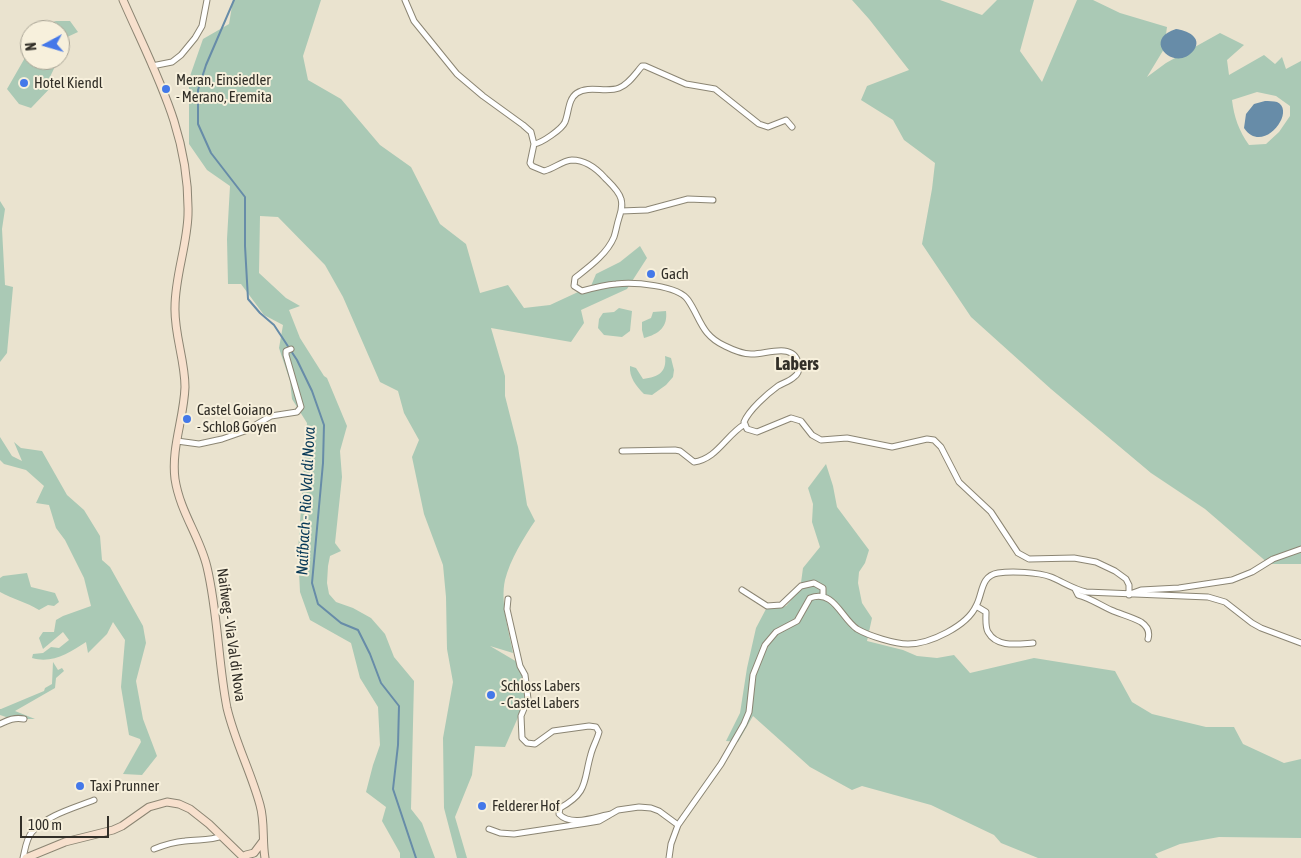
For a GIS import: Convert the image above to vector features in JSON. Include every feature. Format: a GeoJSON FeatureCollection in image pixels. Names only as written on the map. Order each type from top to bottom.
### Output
{"type":"FeatureCollection","features":[{"type":"Feature","properties":{"kind":"main road","name":"Naifweg - Via Val di Nova"},"geometry":{"type":"LineString","coordinates":[[123,0],[176,126],[184,159],[188,188],[186,234],[174,310],[185,387],[174,472],[186,518],[207,566],[228,708],[237,743],[260,806],[265,858]]}},
{"type":"Feature","properties":{"kind":"main road"},"geometry":{"type":"LineString","coordinates":[[24,858],[64,842],[113,830],[149,807],[167,802],[179,804],[190,809],[243,855],[260,858]]}},
{"type":"Feature","properties":{"kind":"main road"},"geometry":{"type":"LineString","coordinates":[[243,855],[254,853],[264,841]]}},
{"type":"Feature","properties":{"kind":"street"},"geometry":{"type":"LineString","coordinates":[[152,66],[172,62],[181,55],[202,26],[208,0]]}},
{"type":"Feature","properties":{"kind":"street"},"geometry":{"type":"LineString","coordinates":[[405,0],[414,21],[457,74],[490,102],[531,132],[534,144],[530,163],[532,166],[544,171],[565,161],[580,161],[592,166],[602,174],[618,192],[622,203],[614,237],[598,258],[575,278],[574,286],[582,292],[618,284],[674,289],[686,297],[702,327],[720,344],[750,354],[779,350],[785,350],[792,354],[797,361],[799,369],[793,378],[777,387],[747,414],[744,422],[747,429],[757,432],[791,418],[801,421],[812,435],[821,440],[847,438],[892,447],[927,439],[934,440],[941,447],[960,482],[991,512],[1018,553],[1029,559],[1074,558],[1096,562],[1115,571],[1126,579],[1129,585],[1129,594]]}},
{"type":"Feature","properties":{"kind":"street"},"geometry":{"type":"LineString","coordinates":[[534,144],[545,140],[563,126],[571,101],[577,93],[586,89],[602,90],[621,87],[629,82],[642,66],[686,84],[714,89],[765,127],[786,120],[792,127]]}},
{"type":"Feature","properties":{"kind":"street"},"geometry":{"type":"LineString","coordinates":[[621,211],[647,210],[688,199],[713,200]]}},
{"type":"Feature","properties":{"kind":"street"},"geometry":{"type":"LineString","coordinates":[[177,441],[199,444],[222,439],[245,431],[271,416],[297,412],[301,407],[286,355],[289,349]]}},
{"type":"Feature","properties":{"kind":"street"},"geometry":{"type":"LineString","coordinates":[[622,451],[675,450],[680,451],[694,462],[699,461],[717,451],[737,429],[745,424]]}},
{"type":"Feature","properties":{"kind":"street"},"geometry":{"type":"LineString","coordinates":[[1129,594],[1141,590],[1174,588],[1232,580],[1252,572],[1273,559],[1301,549]]}},
{"type":"Feature","properties":{"kind":"street"},"geometry":{"type":"LineString","coordinates":[[669,858],[671,844],[678,825],[721,764],[744,724],[749,712],[753,675],[765,645],[776,632],[797,621],[810,598],[818,595],[830,599],[850,624],[867,634],[905,644],[920,643],[940,636],[962,622],[976,606],[982,585],[995,573],[1043,575],[1050,576],[1075,589],[1099,593],[1208,597],[1225,602],[1261,628],[1301,642]]}},
{"type":"Feature","properties":{"kind":"street"},"geometry":{"type":"LineString","coordinates":[[742,590],[767,606],[781,604],[801,586],[814,583],[823,588],[823,596]]}},
{"type":"Feature","properties":{"kind":"street"},"geometry":{"type":"LineString","coordinates":[[1075,589],[1078,595],[1140,622],[1147,629],[1148,639]]}},
{"type":"Feature","properties":{"kind":"street"},"geometry":{"type":"LineString","coordinates":[[508,600],[509,617],[520,666],[525,675],[528,694],[528,699],[521,716],[522,738],[527,743],[534,744],[553,731],[589,726],[596,727],[599,732],[598,738],[593,746],[584,784],[577,798],[560,808],[559,814],[564,819],[575,821],[611,814]]}},
{"type":"Feature","properties":{"kind":"street"},"geometry":{"type":"LineString","coordinates":[[976,606],[986,612],[988,633],[994,638],[1007,645],[1033,643]]}},
{"type":"Feature","properties":{"kind":"street"},"geometry":{"type":"LineString","coordinates":[[0,724],[12,719],[24,719]]}},
{"type":"Feature","properties":{"kind":"street"},"geometry":{"type":"LineString","coordinates":[[24,858],[28,839],[32,832],[57,816],[94,800]]}},
{"type":"Feature","properties":{"kind":"street"},"geometry":{"type":"LineString","coordinates":[[490,829],[500,833],[514,834],[593,822],[599,821],[618,810],[627,808],[651,808],[659,811],[678,825]]}},
{"type":"Feature","properties":{"kind":"street"},"geometry":{"type":"LineString","coordinates":[[154,849],[184,841],[214,839],[222,836]]}},
{"type":"Feature","properties":{"kind":"green space"},"geometry":{"type":"Polygon","coordinates":[[[233,0],[321,0],[303,56],[308,80],[341,99],[380,145],[411,167],[440,224],[466,244],[480,293],[508,285],[524,308],[550,305],[591,286],[596,274],[620,262],[640,246],[647,258],[627,289],[581,310],[584,323],[571,342],[491,328],[505,376],[505,396],[518,447],[527,505],[535,521],[522,541],[505,580],[504,607],[513,653],[490,646],[524,666],[523,684],[526,699],[505,747],[475,746],[472,775],[455,817],[467,858],[457,858],[444,808],[443,738],[453,682],[447,649],[443,565],[424,514],[412,457],[419,440],[404,413],[398,391],[380,382],[343,297],[325,265],[278,217],[260,216],[259,273],[286,298],[300,306],[289,310],[300,338],[327,378],[347,426],[340,451],[342,477],[335,543],[341,551],[330,556],[327,583],[329,594],[336,602],[353,608],[371,618],[385,634],[394,657],[414,681],[411,809],[422,823],[435,858],[400,858],[400,853],[382,821],[386,807],[366,792],[380,745],[378,707],[360,678],[351,643],[310,620],[300,592],[298,551],[307,423],[292,399],[290,381],[279,348],[283,325],[264,315],[241,284],[228,284],[227,239],[230,186],[207,170],[189,144],[189,79],[203,39],[229,24],[233,0]]]}},
{"type":"Feature","properties":{"kind":"green space"},"geometry":{"type":"Polygon","coordinates":[[[852,0],[940,0],[982,15],[997,0],[1034,0],[1020,51],[1042,82],[1077,0],[1093,0],[1120,13],[1167,27],[1164,49],[1147,77],[1166,63],[1220,33],[1244,45],[1227,60],[1229,75],[1264,55],[1275,64],[1282,57],[1286,69],[1301,61],[1301,564],[1269,564],[1205,509],[1151,473],[1051,389],[971,317],[922,244],[935,163],[904,140],[893,120],[861,100],[867,86],[909,70],[852,0]],[[1257,92],[1232,100],[1238,124],[1249,145],[1266,144],[1279,132],[1290,116],[1290,106],[1276,96],[1257,92]]]}},
{"type":"Feature","properties":{"kind":"green space"},"geometry":{"type":"Polygon","coordinates":[[[70,21],[78,32],[70,36],[70,21]]]}},
{"type":"Feature","properties":{"kind":"green space"},"geometry":{"type":"Polygon","coordinates":[[[20,66],[20,70],[53,70],[50,77],[57,81],[31,108],[19,104],[7,89],[20,66]]]}},
{"type":"Feature","properties":{"kind":"green space"},"geometry":{"type":"Polygon","coordinates":[[[0,201],[5,209],[2,229],[5,285],[13,287],[7,353],[0,362],[0,201]]]}},
{"type":"Feature","properties":{"kind":"green space"},"geometry":{"type":"Polygon","coordinates":[[[619,308],[632,311],[630,331],[622,337],[604,335],[598,328],[599,319],[603,313],[614,312],[619,308]]]}},
{"type":"Feature","properties":{"kind":"green space"},"geometry":{"type":"Polygon","coordinates":[[[666,311],[664,326],[658,332],[644,338],[642,322],[651,318],[653,312],[666,311]]]}},
{"type":"Feature","properties":{"kind":"green space"},"geometry":{"type":"Polygon","coordinates":[[[665,356],[671,358],[674,370],[673,377],[666,385],[652,395],[644,394],[634,381],[630,366],[636,368],[643,379],[653,377],[663,370],[665,356]]]}},
{"type":"Feature","properties":{"kind":"green space"},"geometry":{"type":"Polygon","coordinates":[[[0,437],[12,456],[22,461],[14,442],[21,448],[42,451],[67,495],[84,510],[100,536],[102,560],[110,567],[143,626],[146,643],[136,681],[143,719],[157,756],[142,775],[123,774],[141,742],[140,739],[129,735],[121,687],[125,640],[113,622],[107,634],[88,653],[86,642],[60,656],[46,660],[32,658],[33,654],[43,653],[51,647],[59,648],[69,640],[63,632],[43,649],[39,638],[43,632],[54,632],[56,620],[91,606],[84,578],[65,540],[56,528],[49,505],[36,503],[44,486],[26,470],[4,464],[0,460],[0,437]]]}},
{"type":"Feature","properties":{"kind":"green space"},"geometry":{"type":"Polygon","coordinates":[[[826,464],[837,507],[869,550],[865,563],[859,572],[858,583],[862,603],[872,618],[867,641],[903,650],[917,656],[937,658],[954,655],[970,673],[1034,658],[1115,671],[1132,702],[1152,714],[1206,727],[1234,727],[1243,744],[1284,763],[1301,759],[1301,838],[1219,837],[1180,844],[1155,854],[1158,858],[1038,858],[1001,843],[994,835],[931,805],[862,786],[852,790],[810,767],[753,716],[738,742],[726,741],[740,713],[756,628],[766,609],[786,606],[800,590],[803,568],[820,547],[812,522],[813,504],[808,488],[826,464]]]}},
{"type":"Feature","properties":{"kind":"green space"},"geometry":{"type":"Polygon","coordinates":[[[27,573],[31,587],[55,593],[59,602],[54,606],[48,605],[39,610],[0,592],[0,578],[27,573]]]}},
{"type":"Feature","properties":{"kind":"green space"},"geometry":{"type":"Polygon","coordinates":[[[53,662],[58,670],[62,668],[64,671],[56,678],[55,688],[15,711],[35,719],[12,719],[0,715],[0,709],[44,691],[45,688],[52,684],[53,662]]]}},
{"type":"Feature","properties":{"kind":"water"},"geometry":{"type":"Polygon","coordinates":[[[1176,29],[1192,35],[1196,41],[1194,50],[1187,56],[1179,58],[1171,57],[1161,47],[1161,40],[1166,34],[1176,29]]]}},
{"type":"Feature","properties":{"kind":"water"},"geometry":{"type":"Polygon","coordinates":[[[1265,101],[1277,102],[1282,107],[1283,114],[1280,122],[1268,134],[1260,137],[1252,135],[1244,128],[1246,114],[1254,104],[1265,101]]]}},
{"type":"Feature","properties":{"kind":"waterway","name":"Naifbach - Rio Val di Nova"},"geometry":{"type":"LineString","coordinates":[[234,0],[206,65],[198,90],[198,124],[211,153],[245,197],[248,299],[274,325],[297,360],[312,391],[324,425],[323,463],[312,583],[318,604],[341,623],[358,630],[381,683],[399,706],[398,745],[393,789],[416,858]]}},
{"type":"Feature","properties":{"kind":"place","name":"Hotel Kiendl"},"geometry":{"type":"Point","coordinates":[24,83]}},
{"type":"Feature","properties":{"kind":"place","name":"Meran, Einsiedler - Merano, Eremita"},"geometry":{"type":"Point","coordinates":[166,89]}},
{"type":"Feature","properties":{"kind":"place","name":"Gach"},"geometry":{"type":"Point","coordinates":[651,274]}},
{"type":"Feature","properties":{"kind":"place","name":"Castel Goiano - Schloß Goyen"},"geometry":{"type":"Point","coordinates":[187,419]}},
{"type":"Feature","properties":{"kind":"place","name":"Schloss Labers - Castel Labers"},"geometry":{"type":"Point","coordinates":[491,695]}},
{"type":"Feature","properties":{"kind":"place","name":"Taxi Prunner"},"geometry":{"type":"Point","coordinates":[80,786]}},
{"type":"Feature","properties":{"kind":"place","name":"Felderer Hof"},"geometry":{"type":"Point","coordinates":[482,806]}},
{"type":"Feature","properties":{"kind":"district","name":"Labers"},"geometry":{"type":"Point","coordinates":[797,364]}}]}
